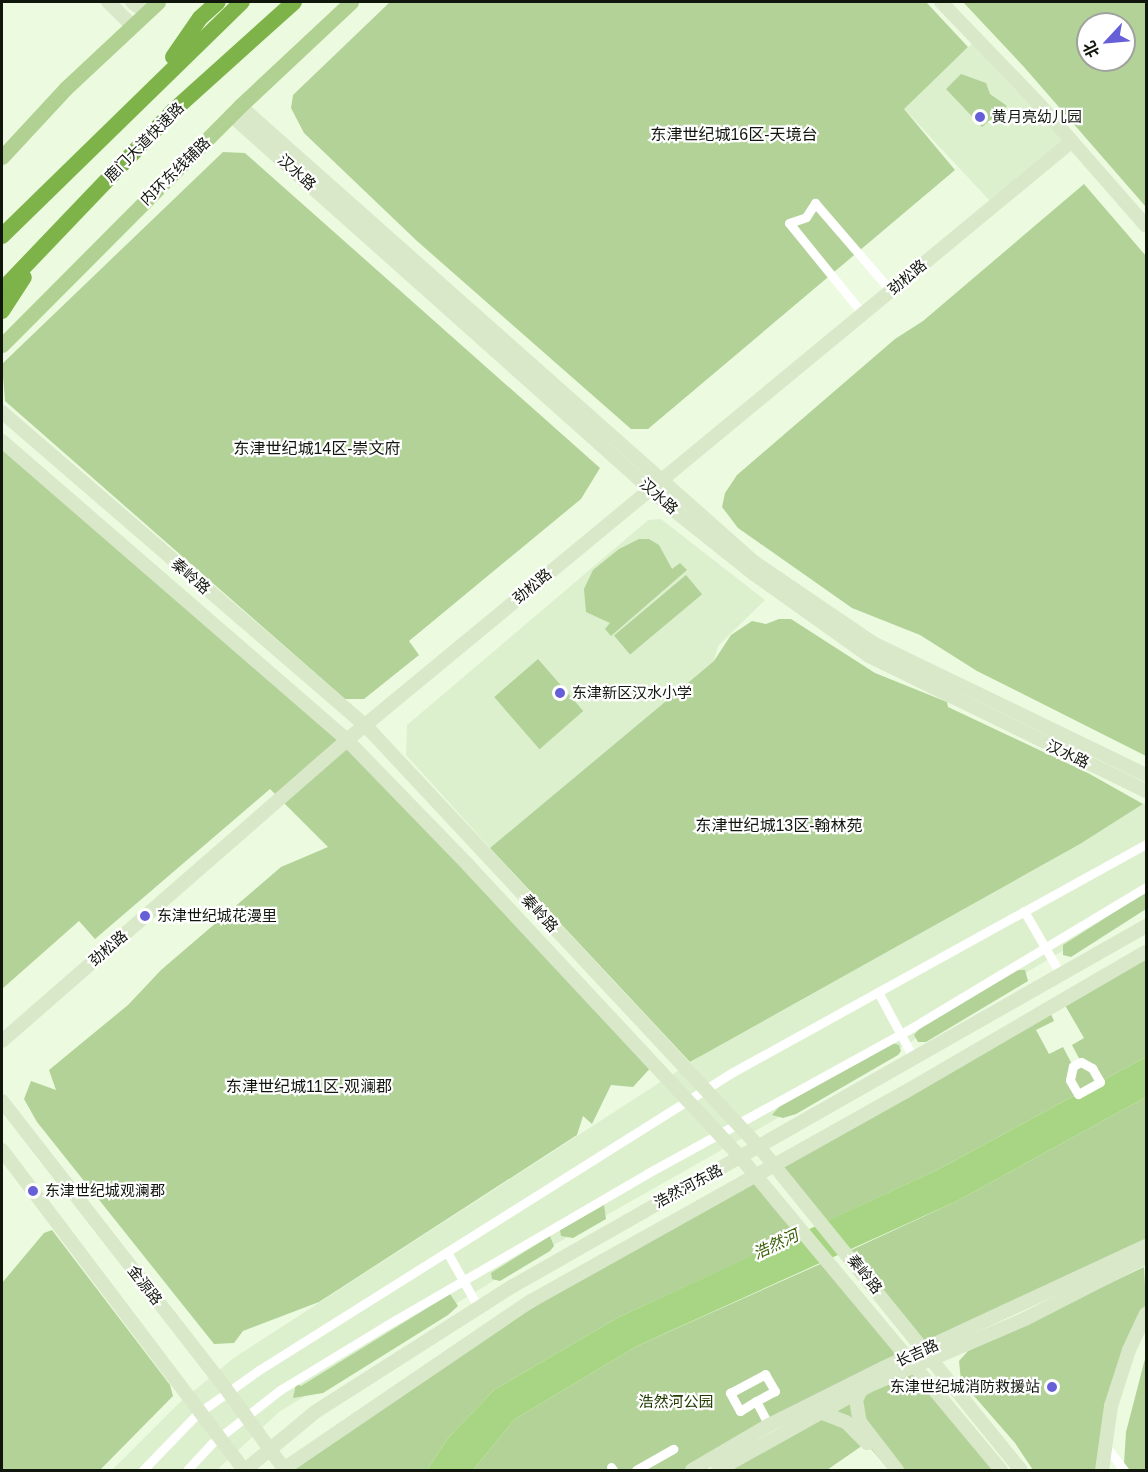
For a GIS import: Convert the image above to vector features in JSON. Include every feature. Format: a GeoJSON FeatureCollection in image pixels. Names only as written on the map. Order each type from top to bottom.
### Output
{"type":"FeatureCollection","features":[{"type":"Feature","properties":{"kind":"highway"},"geometry":{"type":"LineString","coordinates":[[155,83],[200,18],[218,2]]}},
{"type":"Feature","properties":{"kind":"highway"},"geometry":{"type":"LineString","coordinates":[[2,236],[155,83],[242,2]]}},
{"type":"Feature","properties":{"kind":"highway","name":"鹿门大道快速路"},"geometry":{"type":"LineString","coordinates":[[2,290],[173,111],[294,2]]}},
{"type":"Feature","properties":{"kind":"highway"},"geometry":{"type":"LineString","coordinates":[[257,35],[307,2]]}},
{"type":"Feature","properties":{"kind":"highway"},"geometry":{"type":"LineString","coordinates":[[2,311],[43,246]]}},
{"type":"Feature","properties":{"kind":"main road"},"geometry":{"type":"LineString","coordinates":[[2,157],[145,12],[158,2]]}},
{"type":"Feature","properties":{"kind":"main road","name":"内环东线辅路"},"geometry":{"type":"LineString","coordinates":[[2,345],[236,111],[351,2]]}},
{"type":"Feature","properties":{"kind":"street"},"geometry":{"type":"LineString","coordinates":[[108,2],[132,25]]}},
{"type":"Feature","properties":{"kind":"street"},"geometry":{"type":"LineString","coordinates":[[132,2],[145,12]]}},
{"type":"Feature","properties":{"kind":"street"},"geometry":{"type":"LineString","coordinates":[[941,2],[1072,141],[1146,226]]}},
{"type":"Feature","properties":{"kind":"street","name":"汉水路"},"geometry":{"type":"LineString","coordinates":[[236,111],[754,574],[869,656],[1146,791]]}},
{"type":"Feature","properties":{"kind":"street","name":"劲松路"},"geometry":{"type":"LineString","coordinates":[[2,1041],[346,740],[1072,141]]}},
{"type":"Feature","properties":{"kind":"street"},"geometry":{"type":"LineString","coordinates":[[863,314],[789,223],[806,217],[815,203],[891,291]]}},
{"type":"Feature","properties":{"kind":"street","name":"秦岭路"},"geometry":{"type":"LineString","coordinates":[[2,412],[365,725],[760,1148],[930,1354],[1021,1470]]}},
{"type":"Feature","properties":{"kind":"street","name":"秦岭路"},"geometry":{"type":"LineString","coordinates":[[2,441],[346,740],[689,1100],[741,1158],[1001,1470]]}},
{"type":"Feature","properties":{"kind":"street","name":"汉水路"},"geometry":{"type":"LineString","coordinates":[[654,484],[754,562],[873,643],[1146,775]]}},
{"type":"Feature","properties":{"kind":"street"},"geometry":{"type":"LineString","coordinates":[[143,1470],[202,1411],[228,1392],[705,1090],[1146,844]]}},
{"type":"Feature","properties":{"kind":"street"},"geometry":{"type":"LineString","coordinates":[[187,1470],[221,1436],[280,1390],[463,1281],[719,1134],[900,1034],[1146,887]]}},
{"type":"Feature","properties":{"kind":"street"},"geometry":{"type":"LineString","coordinates":[[1024,911],[1061,975]]}},
{"type":"Feature","properties":{"kind":"street","name":"浩然河东路"},"geometry":{"type":"LineString","coordinates":[[245,1470],[315,1413],[478,1307],[1146,926]]}},
{"type":"Feature","properties":{"kind":"street","name":"浩然河东路"},"geometry":{"type":"LineString","coordinates":[[283,1470],[531,1301],[1146,952]]}},
{"type":"Feature","properties":{"kind":"street"},"geometry":{"type":"LineString","coordinates":[[878,992],[914,1059]]}},
{"type":"Feature","properties":{"kind":"street","name":"金源路"},"geometry":{"type":"LineString","coordinates":[[2,1101],[228,1392],[283,1470]]}},
{"type":"Feature","properties":{"kind":"street","name":"金源路"},"geometry":{"type":"LineString","coordinates":[[2,1150],[245,1470]]}},
{"type":"Feature","properties":{"kind":"street"},"geometry":{"type":"LineString","coordinates":[[447,1252],[478,1307]]}},
{"type":"Feature","properties":{"kind":"street","name":"长吉路"},"geometry":{"type":"LineString","coordinates":[[692,1470],[769,1425],[1146,1255]]}},
{"type":"Feature","properties":{"kind":"street"},"geometry":{"type":"LineString","coordinates":[[1102,1470],[1111,1406],[1129,1350],[1146,1314]]}},
{"type":"Feature","properties":{"kind":"street","name":"长吉路"},"geometry":{"type":"LineString","coordinates":[[718,1470],[825,1414],[911,1362]]}},
{"type":"Feature","properties":{"kind":"street"},"geometry":{"type":"LineString","coordinates":[[765,1374],[775,1391],[756,1401],[740,1411],[730,1393],[765,1374]]}},
{"type":"Feature","properties":{"kind":"street"},"geometry":{"type":"LineString","coordinates":[[860,1392],[856,1400],[860,1422],[897,1470]]}},
{"type":"Feature","properties":{"kind":"street"},"geometry":{"type":"LineString","coordinates":[[756,1401],[769,1425]]}},
{"type":"Feature","properties":{"kind":"street"},"geometry":{"type":"LineString","coordinates":[[825,1414],[846,1422],[889,1470]]}},
{"type":"Feature","properties":{"kind":"street"},"geometry":{"type":"LineString","coordinates":[[1105,1445],[1124,1470]]}},
{"type":"Feature","properties":{"kind":"street"},"geometry":{"type":"LineString","coordinates":[[636,1470],[653,1466],[673,1449]]}},
{"type":"Feature","properties":{"kind":"shaded area","name":"黄月亮幼儿园"},"geometry":{"type":"Polygon","coordinates":[[[977,39],[1072,141],[998,210],[903,108],[977,39]]]}},
{"type":"Feature","properties":{"kind":"shaded area","name":"东津新区汉水小学"},"geometry":{"type":"Polygon","coordinates":[[[661,519],[765,600],[718,646],[714,661],[490,848],[406,755],[407,725],[648,520],[661,519]]]}},
{"type":"Feature","properties":{"kind":"shaded area"},"geometry":{"type":"Polygon","coordinates":[[[1146,804],[1146,901],[882,1059],[531,1258],[279,1412],[217,1470],[112,1470],[179,1403],[235,1357],[707,1052],[1080,844],[1146,804]]]}},
{"type":"Feature","properties":{"kind":"green space"},"geometry":{"type":"Polygon","coordinates":[[[390,2],[926,2],[968,47],[904,109],[955,170],[648,429],[631,429],[417,241],[304,133],[291,108],[293,95],[390,2]]]}},
{"type":"Feature","properties":{"kind":"green space"},"geometry":{"type":"Polygon","coordinates":[[[963,2],[1146,2],[1146,207],[1024,67],[963,2]]]}},
{"type":"Feature","properties":{"kind":"green space"},"geometry":{"type":"Polygon","coordinates":[[[961,74],[986,83],[990,94],[1007,106],[982,127],[946,89],[961,74]]]}},
{"type":"Feature","properties":{"kind":"green space"},"geometry":{"type":"Polygon","coordinates":[[[223,152],[245,153],[600,468],[581,499],[409,641],[419,655],[364,699],[345,699],[5,401],[2,364],[223,152]]]}},
{"type":"Feature","properties":{"kind":"green space"},"geometry":{"type":"Polygon","coordinates":[[[1084,184],[1146,256],[1146,756],[977,671],[920,635],[852,608],[738,528],[722,507],[725,493],[737,475],[895,339],[923,321],[1084,184]]]}},
{"type":"Feature","properties":{"kind":"green space"},"geometry":{"type":"Polygon","coordinates":[[[2,441],[347,740],[654,1064],[633,1087],[611,1085],[592,1124],[583,1116],[577,1135],[319,1302],[243,1331],[234,1343],[214,1344],[37,1122],[24,1099],[31,1081],[56,1090],[49,1070],[128,1005],[161,970],[281,867],[328,847],[270,789],[95,939],[79,921],[2,989],[2,441]]]}},
{"type":"Feature","properties":{"kind":"green space"},"geometry":{"type":"Polygon","coordinates":[[[639,539],[649,539],[659,545],[672,569],[680,563],[687,570],[611,636],[605,629],[610,623],[586,612],[584,589],[593,570],[619,549],[639,539]]]}},
{"type":"Feature","properties":{"kind":"green space"},"geometry":{"type":"Polygon","coordinates":[[[686,575],[702,594],[630,655],[614,635],[686,575]]]}},
{"type":"Feature","properties":{"kind":"green space"},"geometry":{"type":"Polygon","coordinates":[[[779,619],[791,619],[875,673],[947,702],[948,707],[1088,773],[1143,804],[1080,844],[690,1062],[490,848],[714,661],[731,635],[752,621],[766,624],[779,619]]]}},
{"type":"Feature","properties":{"kind":"green space"},"geometry":{"type":"Polygon","coordinates":[[[538,659],[583,711],[539,749],[494,697],[538,659]]]}},
{"type":"Feature","properties":{"kind":"green space"},"geometry":{"type":"Polygon","coordinates":[[[1146,892],[1146,909],[1071,957],[1063,955],[1063,945],[1146,892]]]}},
{"type":"Feature","properties":{"kind":"green space"},"geometry":{"type":"Polygon","coordinates":[[[1146,952],[1146,1057],[937,1170],[823,1223],[774,1164],[1048,1007],[1054,1021],[1036,1030],[1049,1054],[1063,1047],[1073,1066],[1081,1062],[1072,1045],[1084,1038],[1062,1000],[1146,952]]]}},
{"type":"Feature","properties":{"kind":"green space"},"geometry":{"type":"Polygon","coordinates":[[[1018,970],[1025,970],[1028,981],[926,1042],[918,1042],[914,1035],[923,1025],[1018,970]]]}},
{"type":"Feature","properties":{"kind":"green space"},"geometry":{"type":"Polygon","coordinates":[[[893,1043],[899,1045],[901,1051],[898,1055],[796,1114],[783,1118],[772,1115],[780,1106],[893,1043]]]}},
{"type":"Feature","properties":{"kind":"green space"},"geometry":{"type":"Polygon","coordinates":[[[1146,1097],[1146,1246],[925,1349],[847,1252],[957,1201],[1146,1097]]]}},
{"type":"Feature","properties":{"kind":"green space"},"geometry":{"type":"Polygon","coordinates":[[[755,1175],[802,1233],[619,1317],[494,1390],[448,1438],[427,1470],[285,1470],[402,1386],[755,1175]]]}},
{"type":"Feature","properties":{"kind":"green space"},"geometry":{"type":"Polygon","coordinates":[[[604,1205],[606,1219],[573,1238],[561,1236],[560,1230],[604,1205]]]}},
{"type":"Feature","properties":{"kind":"green space"},"geometry":{"type":"Polygon","coordinates":[[[52,1230],[170,1385],[173,1396],[100,1470],[2,1470],[2,1283],[44,1233],[52,1230]]]}},
{"type":"Feature","properties":{"kind":"green space"},"geometry":{"type":"Polygon","coordinates":[[[550,1236],[554,1246],[550,1251],[500,1281],[492,1279],[491,1273],[550,1236]]]}},
{"type":"Feature","properties":{"kind":"green space","name":"浩然河公园"},"geometry":{"type":"Polygon","coordinates":[[[827,1261],[1001,1470],[889,1470],[866,1443],[827,1470],[735,1470],[730,1463],[825,1414],[845,1421],[826,1397],[692,1470],[473,1470],[515,1419],[637,1346],[827,1261]]]}},
{"type":"Feature","properties":{"kind":"green space"},"geometry":{"type":"Polygon","coordinates":[[[1144,1267],[1146,1304],[1136,1324],[1099,1470],[1033,1470],[1015,1443],[961,1381],[959,1361],[968,1351],[1144,1267]]]}},
{"type":"Feature","properties":{"kind":"green space"},"geometry":{"type":"Polygon","coordinates":[[[450,1294],[458,1306],[448,1315],[323,1393],[293,1398],[296,1384],[301,1386],[450,1294]]]}},
{"type":"Feature","properties":{"kind":"green space"},"geometry":{"type":"Polygon","coordinates":[[[1146,1355],[1146,1470],[1130,1470],[1124,1464],[1126,1432],[1146,1355]]]}},
{"type":"Feature","properties":{"kind":"water","name":"浩然河"},"geometry":{"type":"Polygon","coordinates":[[[1146,1057],[1146,1097],[957,1201],[637,1346],[515,1419],[473,1470],[427,1470],[448,1438],[494,1390],[619,1317],[937,1170],[1146,1057]]]}},
{"type":"Feature","properties":{"kind":"place","name":"黄月亮幼儿园"},"geometry":{"type":"Point","coordinates":[980,117]}},
{"type":"Feature","properties":{"kind":"place","name":"东津新区汉水小学"},"geometry":{"type":"Point","coordinates":[560,693]}},
{"type":"Feature","properties":{"kind":"place","name":"东津世纪城花漫里"},"geometry":{"type":"Point","coordinates":[145,916]}},
{"type":"Feature","properties":{"kind":"place","name":"东津世纪城观澜郡"},"geometry":{"type":"Point","coordinates":[33,1191]}},
{"type":"Feature","properties":{"kind":"place","name":"东津世纪城消防救援站"},"geometry":{"type":"Point","coordinates":[1052,1387]}},
{"type":"Feature","properties":{"kind":"district","name":"东津世纪城16区-天境台"},"geometry":{"type":"Point","coordinates":[734,135]}},
{"type":"Feature","properties":{"kind":"district","name":"东津世纪城14区-崇文府"},"geometry":{"type":"Point","coordinates":[317,449]}},
{"type":"Feature","properties":{"kind":"district","name":"东津世纪城13区-翰林苑"},"geometry":{"type":"Point","coordinates":[779,826]}},
{"type":"Feature","properties":{"kind":"district","name":"东津世纪城11区-观澜郡"},"geometry":{"type":"Point","coordinates":[309,1087]}}]}
